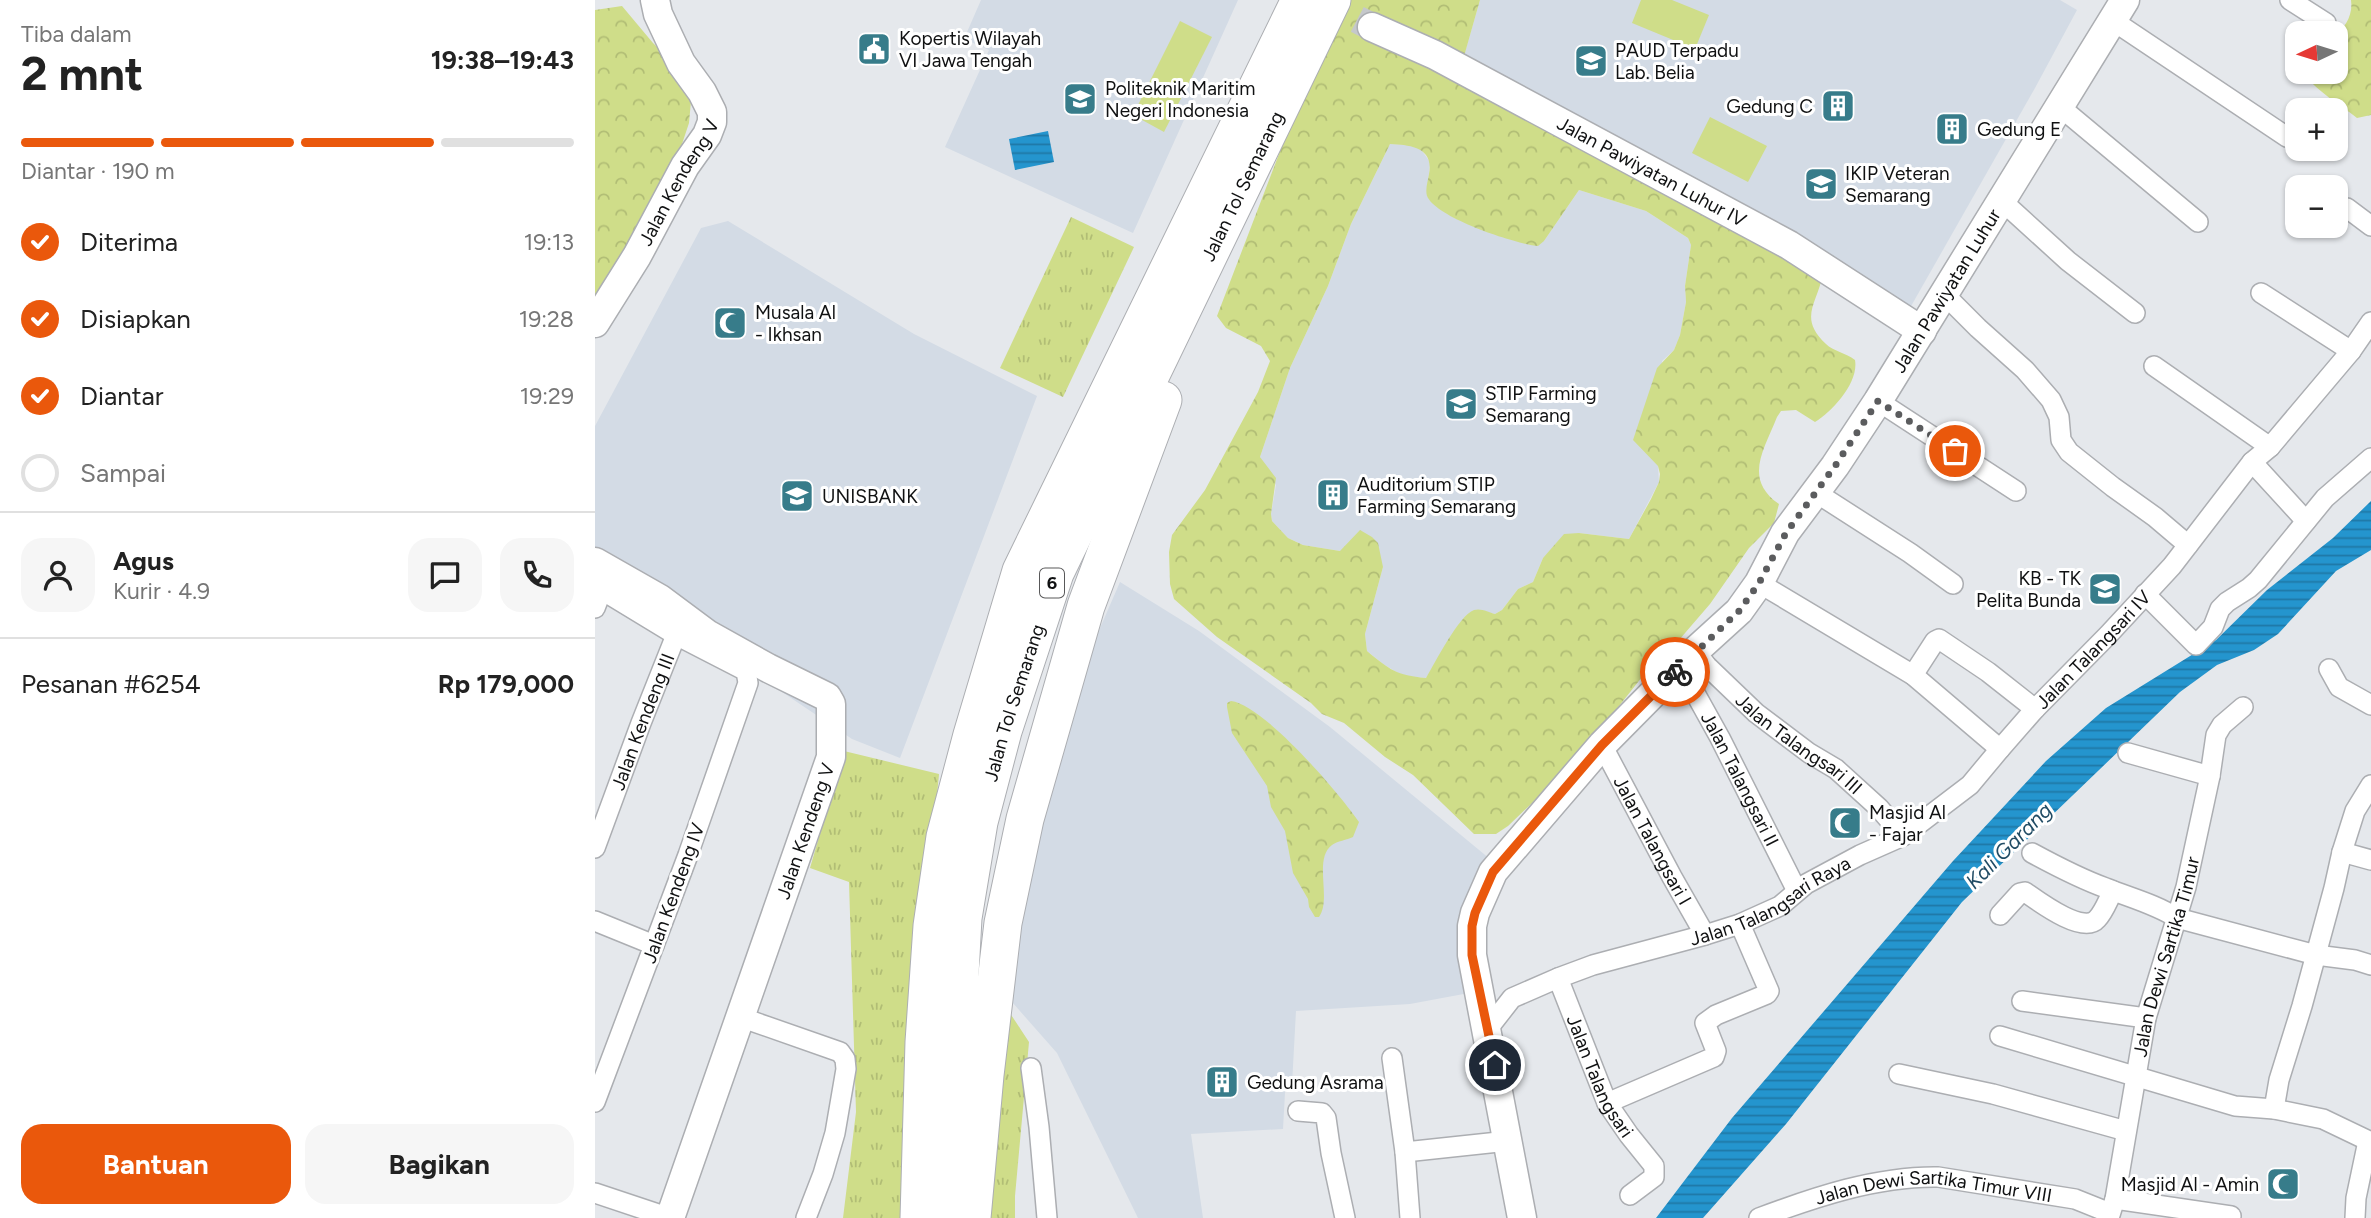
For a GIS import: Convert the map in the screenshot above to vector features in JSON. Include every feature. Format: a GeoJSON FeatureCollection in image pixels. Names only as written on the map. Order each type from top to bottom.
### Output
{"type":"FeatureCollection","features":[{"type":"Feature","properties":{"kind":"highway","name":"Jalan Tol Semarang"},"geometry":{"type":"LineString","coordinates":[[919,1218],[924,1042],[932,926],[945,837],[1021,571],[1300,0]]}},
{"type":"Feature","properties":{"kind":"highway","name":"Jalan Tol Semarang"},"geometry":{"type":"LineString","coordinates":[[947,1218],[963,918],[979,822],[1003,731],[1055,573],[1332,0]]}},
{"type":"Feature","properties":{"kind":"highway"},"geometry":{"type":"LineString","coordinates":[[972,1218],[1003,923],[1025,819],[1086,606],[1245,183]]}},
{"type":"Feature","properties":{"kind":"street","name":"Jalan Kendeng V"},"geometry":{"type":"LineString","coordinates":[[595,323],[637,256],[712,122],[712,111],[681,63],[658,14],[655,0]]}},
{"type":"Feature","properties":{"kind":"street"},"geometry":{"type":"LineString","coordinates":[[2290,0],[2323,21]]}},
{"type":"Feature","properties":{"kind":"street"},"geometry":{"type":"LineString","coordinates":[[2118,10],[2285,135]]}},
{"type":"Feature","properties":{"kind":"street","name":"Jalan Pawiyatan Luhur"},"geometry":{"type":"LineString","coordinates":[[1523,1218],[1472,955],[1475,913],[1493,872],[1602,745],[1739,611],[1759,583],[1786,533],[1878,401],[2118,10]]}},
{"type":"Feature","properties":{"kind":"street","name":"Jalan Pawiyatan Luhur IV"},"geometry":{"type":"LineString","coordinates":[[1372,27],[1436,55],[1755,226],[1922,331]]}},
{"type":"Feature","properties":{"kind":"street"},"geometry":{"type":"LineString","coordinates":[[2059,106],[2198,222]]}},
{"type":"Feature","properties":{"kind":"street"},"geometry":{"type":"LineString","coordinates":[[2002,201],[2068,261],[2135,313]]}},
{"type":"Feature","properties":{"kind":"street"},"geometry":{"type":"LineString","coordinates":[[2348,209],[2371,226]]}},
{"type":"Feature","properties":{"kind":"street"},"geometry":{"type":"LineString","coordinates":[[2261,293],[2351,351]]}},
{"type":"Feature","properties":{"kind":"street"},"geometry":{"type":"LineString","coordinates":[[1944,294],[2025,370],[2051,400],[2059,417],[2061,440],[2069,452],[2155,517],[2187,545]]}},
{"type":"Feature","properties":{"kind":"street","name":"Jalan Talangsari IV"},"geometry":{"type":"LineString","coordinates":[[2000,749],[2172,566],[2252,462],[2270,447],[2351,351],[2371,322]]}},
{"type":"Feature","properties":{"kind":"street"},"geometry":{"type":"LineString","coordinates":[[2154,366],[2270,447]]}},
{"type":"Feature","properties":{"kind":"street"},"geometry":{"type":"LineString","coordinates":[[1878,401],[2016,491]]}},
{"type":"Feature","properties":{"kind":"street"},"geometry":{"type":"LineString","coordinates":[[2145,594],[2196,645],[2213,627],[2220,609],[2258,580],[2325,498],[2371,458]]}},
{"type":"Feature","properties":{"kind":"street"},"geometry":{"type":"LineString","coordinates":[[2252,462],[2306,521]]}},
{"type":"Feature","properties":{"kind":"street"},"geometry":{"type":"LineString","coordinates":[[1815,492],[1910,552],[1953,584]]}},
{"type":"Feature","properties":{"kind":"street","name":"Jalan Kendeng V"},"geometry":{"type":"LineString","coordinates":[[595,562],[660,599],[707,634],[827,697],[831,704],[831,757],[670,1218]]}},
{"type":"Feature","properties":{"kind":"street"},"geometry":{"type":"LineString","coordinates":[[1759,583],[1913,675],[2000,749]]}},
{"type":"Feature","properties":{"kind":"street"},"geometry":{"type":"LineString","coordinates":[[595,608],[599,588],[676,635]]}},
{"type":"Feature","properties":{"kind":"street","name":"Jalan Kendeng IV"},"geometry":{"type":"LineString","coordinates":[[595,1102],[688,855],[748,683],[746,671],[676,635]]}},
{"type":"Feature","properties":{"kind":"street","name":"Jalan Kendeng III"},"geometry":{"type":"LineString","coordinates":[[595,848],[676,635]]}},
{"type":"Feature","properties":{"kind":"street"},"geometry":{"type":"LineString","coordinates":[[1913,675],[1935,640],[1941,639],[1988,671],[2035,709]]}},
{"type":"Feature","properties":{"kind":"street","name":"Jalan Talangsari III"},"geometry":{"type":"LineString","coordinates":[[1687,660],[1707,666],[1756,713],[1809,753],[1836,769],[1879,808],[1903,836]]}},
{"type":"Feature","properties":{"kind":"street","name":"Jalan Talangsari II"},"geometry":{"type":"LineString","coordinates":[[1687,660],[1720,738],[1802,888]]}},
{"type":"Feature","properties":{"kind":"street"},"geometry":{"type":"LineString","coordinates":[[2329,669],[2339,687],[2371,705]]}},
{"type":"Feature","properties":{"kind":"street","name":"Jalan Dewi Sartika Timur"},"geometry":{"type":"LineString","coordinates":[[2112,1210],[2138,1076],[2146,1018],[2186,887],[2218,730],[2243,706]]}},
{"type":"Feature","properties":{"kind":"street","name":"Jalan Talangsari I"},"geometry":{"type":"LineString","coordinates":[[1602,745],[1705,935]]}},
{"type":"Feature","properties":{"kind":"street","name":"Jalan Talangsari Raya"},"geometry":{"type":"LineString","coordinates":[[1487,1030],[1512,998],[1558,978],[1593,965],[1705,935],[1780,906],[1826,873],[1903,836],[1970,785],[2000,749]]}},
{"type":"Feature","properties":{"kind":"street"},"geometry":{"type":"LineString","coordinates":[[2128,753],[2210,776]]}},
{"type":"Feature","properties":{"kind":"street"},"geometry":{"type":"LineString","coordinates":[[2274,1109],[2279,1080],[2335,888],[2342,852],[2355,811],[2371,785]]}},
{"type":"Feature","properties":{"kind":"street"},"geometry":{"type":"LineString","coordinates":[[2032,852],[2069,872],[2161,908],[2177,918],[2316,955],[2371,965]]}},
{"type":"Feature","properties":{"kind":"street"},"geometry":{"type":"LineString","coordinates":[[2342,852],[2371,860]]}},
{"type":"Feature","properties":{"kind":"street"},"geometry":{"type":"LineString","coordinates":[[2000,915],[2020,893],[2025,892],[2049,908],[2081,924],[2087,924],[2097,919],[2113,891]]}},
{"type":"Feature","properties":{"kind":"street"},"geometry":{"type":"LineString","coordinates":[[595,921],[654,945]]}},
{"type":"Feature","properties":{"kind":"street"},"geometry":{"type":"LineString","coordinates":[[1607,1103],[1714,1056],[1716,1051],[1705,1023],[1716,1015],[1767,994],[1769,991],[1740,923]]}},
{"type":"Feature","properties":{"kind":"street","name":"Jalan Talangsari"},"geometry":{"type":"LineString","coordinates":[[1558,978],[1607,1103],[1654,1166],[1654,1177],[1630,1195]]}},
{"type":"Feature","properties":{"kind":"street"},"geometry":{"type":"LineString","coordinates":[[1479,990],[1512,998]]}},
{"type":"Feature","properties":{"kind":"street"},"geometry":{"type":"LineString","coordinates":[[2022,1001],[2146,1018]]}},
{"type":"Feature","properties":{"kind":"street"},"geometry":{"type":"LineString","coordinates":[[740,1017],[840,1052],[845,1059],[846,1069],[835,1133],[806,1218]]}},
{"type":"Feature","properties":{"kind":"street"},"geometry":{"type":"LineString","coordinates":[[2000,1036],[2235,1106],[2274,1109],[2323,1119],[2369,1141],[2356,1198],[2355,1218]]}},
{"type":"Feature","properties":{"kind":"street"},"geometry":{"type":"LineString","coordinates":[[1392,1058],[1405,1152],[1410,1218]]}},
{"type":"Feature","properties":{"kind":"street"},"geometry":{"type":"LineString","coordinates":[[1031,1068],[1048,1218]]}},
{"type":"Feature","properties":{"kind":"street"},"geometry":{"type":"LineString","coordinates":[[1899,1074],[1993,1094],[2126,1131]]}},
{"type":"Feature","properties":{"kind":"street"},"geometry":{"type":"LineString","coordinates":[[1298,1111],[1322,1113],[1327,1118],[1331,1153],[1345,1218]]}},
{"type":"Feature","properties":{"kind":"street"},"geometry":{"type":"LineString","coordinates":[[1405,1152],[1508,1141]]}},
{"type":"Feature","properties":{"kind":"street","name":"Jalan Dewi Sartika Timur VIII"},"geometry":{"type":"LineString","coordinates":[[1759,1218],[1843,1191],[1918,1177],[1938,1177],[2075,1199],[2112,1210],[2231,1216]]}},
{"type":"Feature","properties":{"kind":"street"},"geometry":{"type":"LineString","coordinates":[[595,1193],[670,1218]]}},
{"type":"Feature","properties":{"kind":"shaded area","name":"Politeknik Maritim Negeri Indonesia"},"geometry":{"type":"Polygon","coordinates":[[[981,0],[1238,0],[1133,233],[945,147],[989,50],[964,39],[981,0]]]}},
{"type":"Feature","properties":{"kind":"shaded area","name":"IKIP Veteran Semarang"},"geometry":{"type":"Polygon","coordinates":[[[1480,0],[2060,0],[2077,10],[1902,322],[1459,73],[1480,0]]]}},
{"type":"Feature","properties":{"kind":"shaded area","name":"STIP Farming Semarang"},"geometry":{"type":"Polygon","coordinates":[[[1390,144],[1420,148],[1430,162],[1427,196],[1456,219],[1544,241],[1579,190],[1646,211],[1688,238],[1691,245],[1680,335],[1674,350],[1662,361],[1659,482],[1629,539],[1579,533],[1543,558],[1533,582],[1518,589],[1502,610],[1495,614],[1479,610],[1460,623],[1426,678],[1403,676],[1367,651],[1365,634],[1383,567],[1340,551],[1303,545],[1288,538],[1272,521],[1276,485],[1260,457],[1290,368],[1328,286],[1351,224],[1390,144]]]}},
{"type":"Feature","properties":{"kind":"shaded area","name":"UNISBANK"},"geometry":{"type":"Polygon","coordinates":[[[728,221],[914,334],[1037,396],[900,758],[852,739],[595,566],[595,426],[701,228],[728,221]]]}},
{"type":"Feature","properties":{"kind":"shaded area"},"geometry":{"type":"Polygon","coordinates":[[[1120,582],[1199,631],[1330,727],[1490,859],[1469,993],[1410,1004],[1296,1011],[1292,1085],[1287,1087],[1285,1093],[1283,1129],[1191,1134],[1203,1218],[1138,1218],[1057,1053],[1004,993],[1071,695],[1120,582]]]}},
{"type":"Feature","properties":{"kind":"green space"},"geometry":{"type":"Polygon","coordinates":[[[1351,0],[1480,0],[1459,74],[1823,274],[1812,310],[1813,326],[1829,346],[1855,360],[1849,386],[1837,403],[1822,417],[1815,422],[1796,410],[1781,411],[1777,417],[1762,452],[1759,474],[1768,494],[1779,504],[1774,523],[1749,548],[1710,604],[1646,672],[1573,764],[1508,826],[1496,834],[1474,834],[1413,775],[1385,757],[1344,723],[1322,714],[1311,703],[1217,637],[1174,599],[1170,584],[1169,552],[1172,535],[1205,490],[1258,392],[1270,361],[1261,346],[1226,328],[1217,316],[1295,112],[1351,0]],[[1390,144],[1351,224],[1328,286],[1290,368],[1260,457],[1276,478],[1272,521],[1288,538],[1303,545],[1340,551],[1360,530],[1378,543],[1383,567],[1365,634],[1367,651],[1394,670],[1426,678],[1461,621],[1474,610],[1495,614],[1502,610],[1518,589],[1533,582],[1543,558],[1564,534],[1579,533],[1629,539],[1659,482],[1658,466],[1633,440],[1657,368],[1674,350],[1680,335],[1691,245],[1688,238],[1646,211],[1579,190],[1538,246],[1478,229],[1445,213],[1427,196],[1430,165],[1424,153],[1412,147],[1390,144]]]}},
{"type":"Feature","properties":{"kind":"green space"},"geometry":{"type":"Polygon","coordinates":[[[1641,0],[1672,0],[1709,15],[1695,49],[1632,23],[1641,0]]]}},
{"type":"Feature","properties":{"kind":"green space"},"geometry":{"type":"Polygon","coordinates":[[[2351,0],[2371,0],[2371,115],[2357,118],[2348,111],[2348,98],[2330,98],[2313,84],[2349,84],[2349,21],[2347,21],[2351,0]]]}},
{"type":"Feature","properties":{"kind":"green space"},"geometry":{"type":"Polygon","coordinates":[[[622,6],[676,66],[691,101],[689,123],[679,153],[595,302],[595,10],[622,6]]]}},
{"type":"Feature","properties":{"kind":"green space"},"geometry":{"type":"Polygon","coordinates":[[[1180,21],[1212,37],[1164,132],[1133,115],[1180,21]]]}},
{"type":"Feature","properties":{"kind":"green space"},"geometry":{"type":"Polygon","coordinates":[[[1710,117],[1767,146],[1748,182],[1692,153],[1710,117]]]}},
{"type":"Feature","properties":{"kind":"green space"},"geometry":{"type":"Polygon","coordinates":[[[1071,217],[1134,247],[1063,397],[1000,368],[1071,217]]]}},
{"type":"Feature","properties":{"kind":"green space"},"geometry":{"type":"Polygon","coordinates":[[[1231,701],[1245,706],[1281,733],[1335,791],[1359,822],[1353,837],[1332,845],[1327,851],[1323,869],[1323,909],[1319,917],[1315,917],[1309,907],[1308,899],[1293,873],[1285,831],[1271,807],[1267,786],[1232,733],[1227,707],[1227,703],[1231,701]]]}},
{"type":"Feature","properties":{"kind":"green space"},"geometry":{"type":"Polygon","coordinates":[[[844,751],[939,774],[915,1024],[904,1218],[843,1218],[856,1112],[849,882],[810,868],[844,751]]]}},
{"type":"Feature","properties":{"kind":"green space"},"geometry":{"type":"Polygon","coordinates":[[[1002,1001],[1029,1042],[1015,1218],[981,1218],[1002,1001]]]}},
{"type":"Feature","properties":{"kind":"water"},"geometry":{"type":"Polygon","coordinates":[[[1048,131],[1054,162],[1015,170],[1009,139],[1048,131]]]}},
{"type":"Feature","properties":{"kind":"water","name":"Kali Garang"},"geometry":{"type":"Polygon","coordinates":[[[2371,501],[2371,550],[2336,571],[2278,634],[2254,650],[2217,665],[2180,692],[1962,902],[1786,1124],[1703,1218],[1656,1218],[1732,1118],[1953,861],[2046,761],[2106,708],[2216,640],[2267,590],[2333,538],[2371,501]]]}},
{"type":"Feature","properties":{"kind":"tunnel"},"geometry":{"type":"LineString","coordinates":[[1320,0],[1372,27]]}},
{"type":"Feature","properties":{"kind":"way so far"},"geometry":{"type":"LineString","coordinates":[[1675,672],[1739,611],[1759,583],[1786,533],[1878,401],[1955,451]]}},
{"type":"Feature","properties":{"kind":"place","name":"Kopertis Wilayah VI Jawa Tengah"},"geometry":{"type":"Point","coordinates":[874,49]}},
{"type":"Feature","properties":{"kind":"place","name":"PAUD Terpadu Lab. Belia"},"geometry":{"type":"Point","coordinates":[1591,61]}},
{"type":"Feature","properties":{"kind":"place","name":"Politeknik Maritim Negeri Indonesia"},"geometry":{"type":"Point","coordinates":[1080,99]}},
{"type":"Feature","properties":{"kind":"place","name":"Gedung C"},"geometry":{"type":"Point","coordinates":[1838,106]}},
{"type":"Feature","properties":{"kind":"place","name":"Gedung E"},"geometry":{"type":"Point","coordinates":[1952,129]}},
{"type":"Feature","properties":{"kind":"place","name":"IKIP Veteran Semarang"},"geometry":{"type":"Point","coordinates":[1821,184]}},
{"type":"Feature","properties":{"kind":"place","name":"Musala Al - Ikhsan"},"geometry":{"type":"Point","coordinates":[730,323]}},
{"type":"Feature","properties":{"kind":"place","name":"STIP Farming Semarang"},"geometry":{"type":"Point","coordinates":[1461,404]}},
{"type":"Feature","properties":{"kind":"place","name":"Auditorium STIP Farming Semarang"},"geometry":{"type":"Point","coordinates":[1333,495]}},
{"type":"Feature","properties":{"kind":"place","name":"UNISBANK"},"geometry":{"type":"Point","coordinates":[797,496]}},
{"type":"Feature","properties":{"kind":"place","name":"KB - TK Pelita Bunda"},"geometry":{"type":"Point","coordinates":[2105,589]}},
{"type":"Feature","properties":{"kind":"place","name":"Masjid Al - Fajar"},"geometry":{"type":"Point","coordinates":[1845,823]}},
{"type":"Feature","properties":{"kind":"place","name":"Gedung Asrama"},"geometry":{"type":"Point","coordinates":[1222,1082]}},
{"type":"Feature","properties":{"kind":"place","name":"Masjid Al - Amin"},"geometry":{"type":"Point","coordinates":[2283,1184]}},
{"type":"Feature","properties":{"kind":"route"},"geometry":{"type":"LineString","coordinates":[[1495,1065],[1472,955],[1475,913],[1493,872],[1602,745],[1675,672]]}}]}
